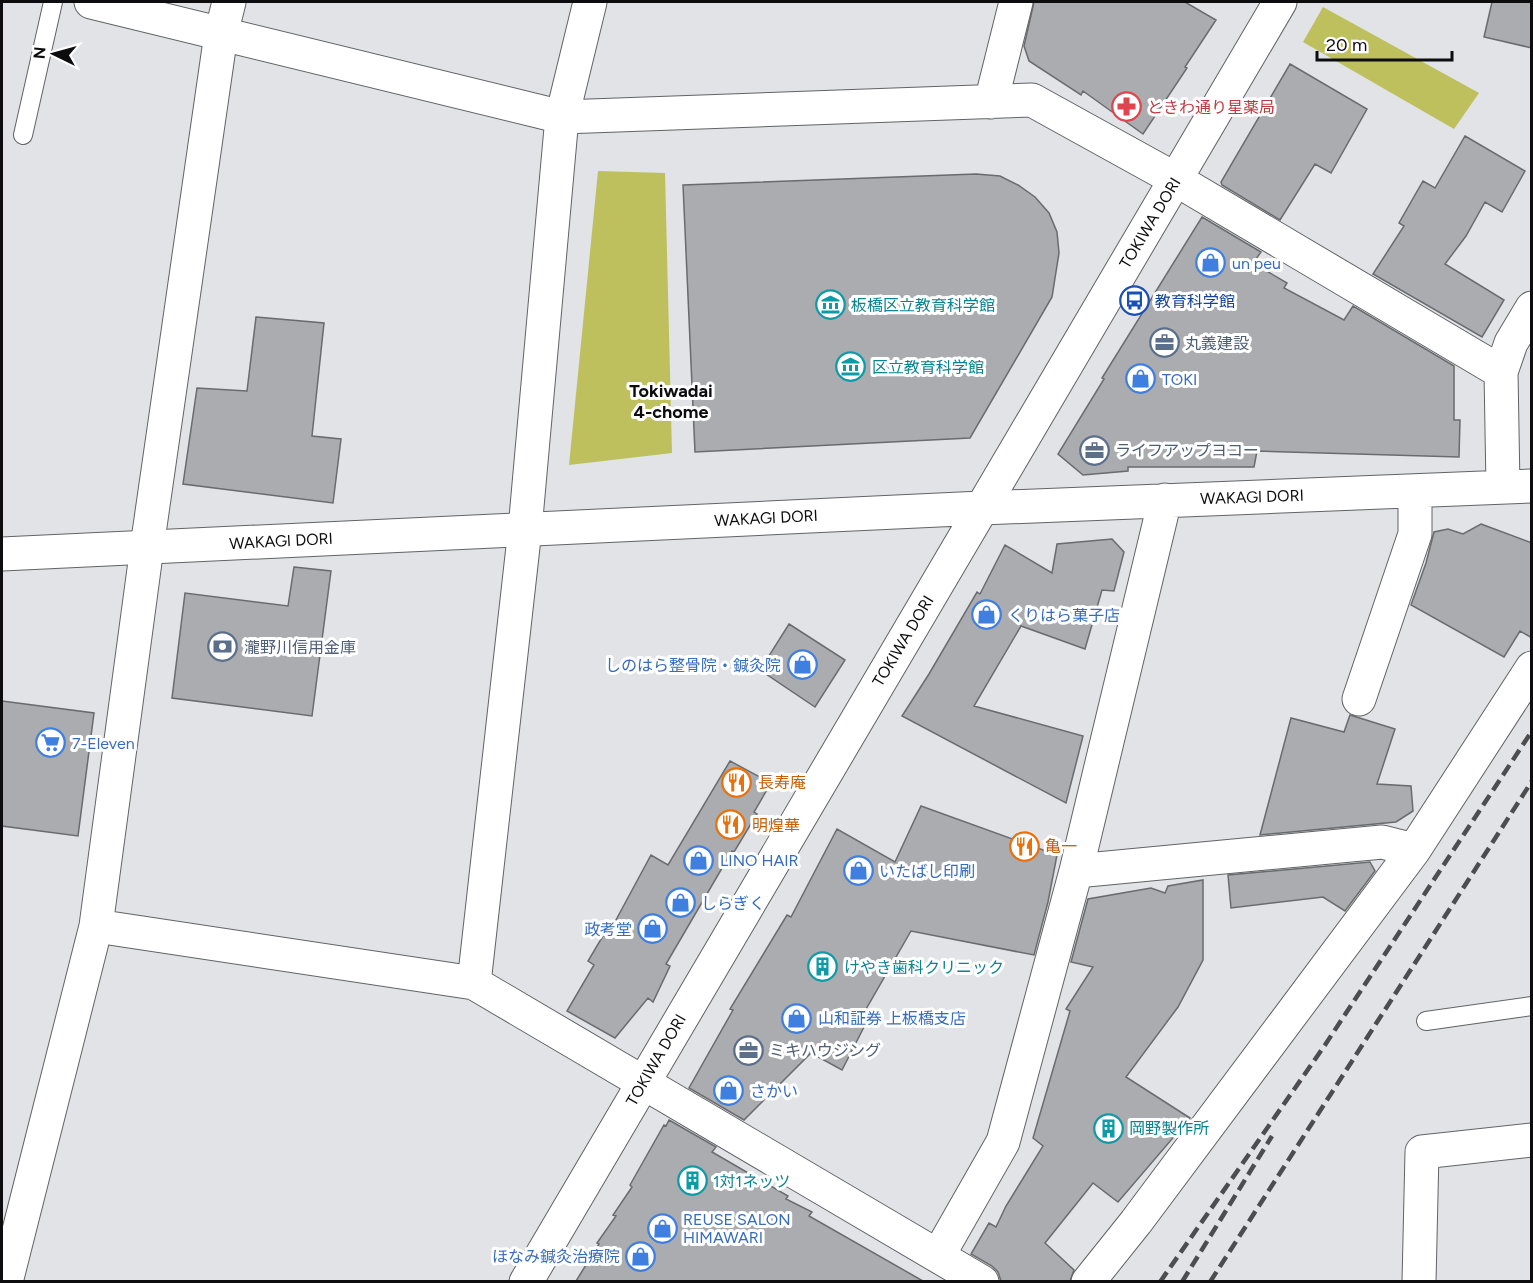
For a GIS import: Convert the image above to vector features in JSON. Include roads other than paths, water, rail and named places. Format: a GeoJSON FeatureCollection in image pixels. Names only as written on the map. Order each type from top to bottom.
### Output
{"type":"FeatureCollection","features":[{"type":"Feature","properties":{"kind":"street"},"geometry":{"type":"LineString","coordinates":[[91,2],[562,117],[1032,100],[1175,179],[1501,372]]}},
{"type":"Feature","properties":{"kind":"street"},"geometry":{"type":"LineString","coordinates":[[6,1281],[96,926],[147,547],[221,34],[229,2]]}},
{"type":"Feature","properties":{"kind":"street"},"geometry":{"type":"LineString","coordinates":[[474,983],[525,529],[562,117],[590,2]]}},
{"type":"Feature","properties":{"kind":"street"},"geometry":{"type":"LineString","coordinates":[[991,102],[1016,2]]}},
{"type":"Feature","properties":{"kind":"street","name":"TOKIWA DORI"},"geometry":{"type":"LineString","coordinates":[[526,1281],[1280,2]]}},
{"type":"Feature","properties":{"kind":"street"},"geometry":{"type":"LineString","coordinates":[[1517,487],[1501,372],[1511,343],[1532,308]]}},
{"type":"Feature","properties":{"kind":"street","name":"WAKAGI DORI"},"geometry":{"type":"LineString","coordinates":[[2,554],[982,508],[1517,487]]}},
{"type":"Feature","properties":{"kind":"street"},"geometry":{"type":"LineString","coordinates":[[1359,699],[1415,534],[1415,491]]}},
{"type":"Feature","properties":{"kind":"street"},"geometry":{"type":"LineString","coordinates":[[938,1256],[1003,1142],[1076,871],[1165,500]]}},
{"type":"Feature","properties":{"kind":"street"},"geometry":{"type":"LineString","coordinates":[[1088,1281],[1136,1222],[1413,850],[1532,668]]}},
{"type":"Feature","properties":{"kind":"street"},"geometry":{"type":"LineString","coordinates":[[1076,871],[1382,842],[1413,850]]}},
{"type":"Feature","properties":{"kind":"street"},"geometry":{"type":"LineString","coordinates":[[96,926],[474,983],[982,1281]]}},
{"type":"Feature","properties":{"kind":"street"},"geometry":{"type":"LineString","coordinates":[[1419,1281],[1422,1152],[1532,1140]]}},
{"type":"Feature","properties":{"kind":"lane"},"geometry":{"type":"LineString","coordinates":[[23,135],[53,2]]}},
{"type":"Feature","properties":{"kind":"lane"},"geometry":{"type":"LineString","coordinates":[[1426,1021],[1532,1006]]}},
{"type":"Feature","properties":{"kind":"railway"},"geometry":{"type":"LineString","coordinates":[[1160,1282],[1325,1045],[1532,731]]}},
{"type":"Feature","properties":{"kind":"railway"},"geometry":{"type":"LineString","coordinates":[[1210,1282],[1532,781]]}},
{"type":"Feature","properties":{"kind":"railway"},"geometry":{"type":"LineString","coordinates":[[1182,1282],[1272,1136]]}},
{"type":"Feature","properties":{"kind":"place","name":"ときわ通り星薬局"},"geometry":{"type":"Point","coordinates":[1126,107]}},
{"type":"Feature","properties":{"kind":"place","name":"un peu"},"geometry":{"type":"Point","coordinates":[1211,263]}},
{"type":"Feature","properties":{"kind":"place","name":"教育科学館"},"geometry":{"type":"Point","coordinates":[1134,301]}},
{"type":"Feature","properties":{"kind":"place","name":"板橋区立教育科学館"},"geometry":{"type":"Point","coordinates":[830,305]}},
{"type":"Feature","properties":{"kind":"place","name":"丸義建設"},"geometry":{"type":"Point","coordinates":[1164,343]}},
{"type":"Feature","properties":{"kind":"place","name":"区立教育科学館"},"geometry":{"type":"Point","coordinates":[851,367]}},
{"type":"Feature","properties":{"kind":"place","name":"TOKI"},"geometry":{"type":"Point","coordinates":[1141,379]}},
{"type":"Feature","properties":{"kind":"place","name":"ライフアップヨコー"},"geometry":{"type":"Point","coordinates":[1094,450]}},
{"type":"Feature","properties":{"kind":"place","name":"くりはら菓子店"},"geometry":{"type":"Point","coordinates":[987,615]}},
{"type":"Feature","properties":{"kind":"place","name":"瀧野川信用金庫"},"geometry":{"type":"Point","coordinates":[223,647]}},
{"type":"Feature","properties":{"kind":"place","name":"しのはら整骨院・鍼灸院"},"geometry":{"type":"Point","coordinates":[802,665]}},
{"type":"Feature","properties":{"kind":"place","name":"7-Eleven"},"geometry":{"type":"Point","coordinates":[51,743]}},
{"type":"Feature","properties":{"kind":"place","name":"長寿庵"},"geometry":{"type":"Point","coordinates":[737,782]}},
{"type":"Feature","properties":{"kind":"place","name":"明煌華"},"geometry":{"type":"Point","coordinates":[731,825]}},
{"type":"Feature","properties":{"kind":"place","name":"亀一"},"geometry":{"type":"Point","coordinates":[1024,846]}},
{"type":"Feature","properties":{"kind":"place","name":"LINO HAIR"},"geometry":{"type":"Point","coordinates":[699,860]}},
{"type":"Feature","properties":{"kind":"place","name":"いたばし印刷"},"geometry":{"type":"Point","coordinates":[858,871]}},
{"type":"Feature","properties":{"kind":"place","name":"しらぎく"},"geometry":{"type":"Point","coordinates":[680,903]}},
{"type":"Feature","properties":{"kind":"place","name":"政考堂"},"geometry":{"type":"Point","coordinates":[653,929]}},
{"type":"Feature","properties":{"kind":"place","name":"けやき歯科クリニック"},"geometry":{"type":"Point","coordinates":[823,967]}},
{"type":"Feature","properties":{"kind":"place","name":"山和証券 上板橋支店"},"geometry":{"type":"Point","coordinates":[797,1018]}},
{"type":"Feature","properties":{"kind":"place","name":"ミキハウジング"},"geometry":{"type":"Point","coordinates":[748,1050]}},
{"type":"Feature","properties":{"kind":"place","name":"さかい"},"geometry":{"type":"Point","coordinates":[729,1091]}},
{"type":"Feature","properties":{"kind":"place","name":"岡野製作所"},"geometry":{"type":"Point","coordinates":[1108,1128]}},
{"type":"Feature","properties":{"kind":"place","name":"1対1ネッツ"},"geometry":{"type":"Point","coordinates":[692,1181]}},
{"type":"Feature","properties":{"kind":"place","name":"REUSE SALON HIMAWARI"},"geometry":{"type":"Point","coordinates":[662,1228]}},
{"type":"Feature","properties":{"kind":"place","name":"ほなみ鍼灸治療院"},"geometry":{"type":"Point","coordinates":[641,1256]}},
{"type":"Feature","properties":{"kind":"district","name":"Tokiwadai 4-chome"},"geometry":{"type":"Point","coordinates":[671,401]}}]}
